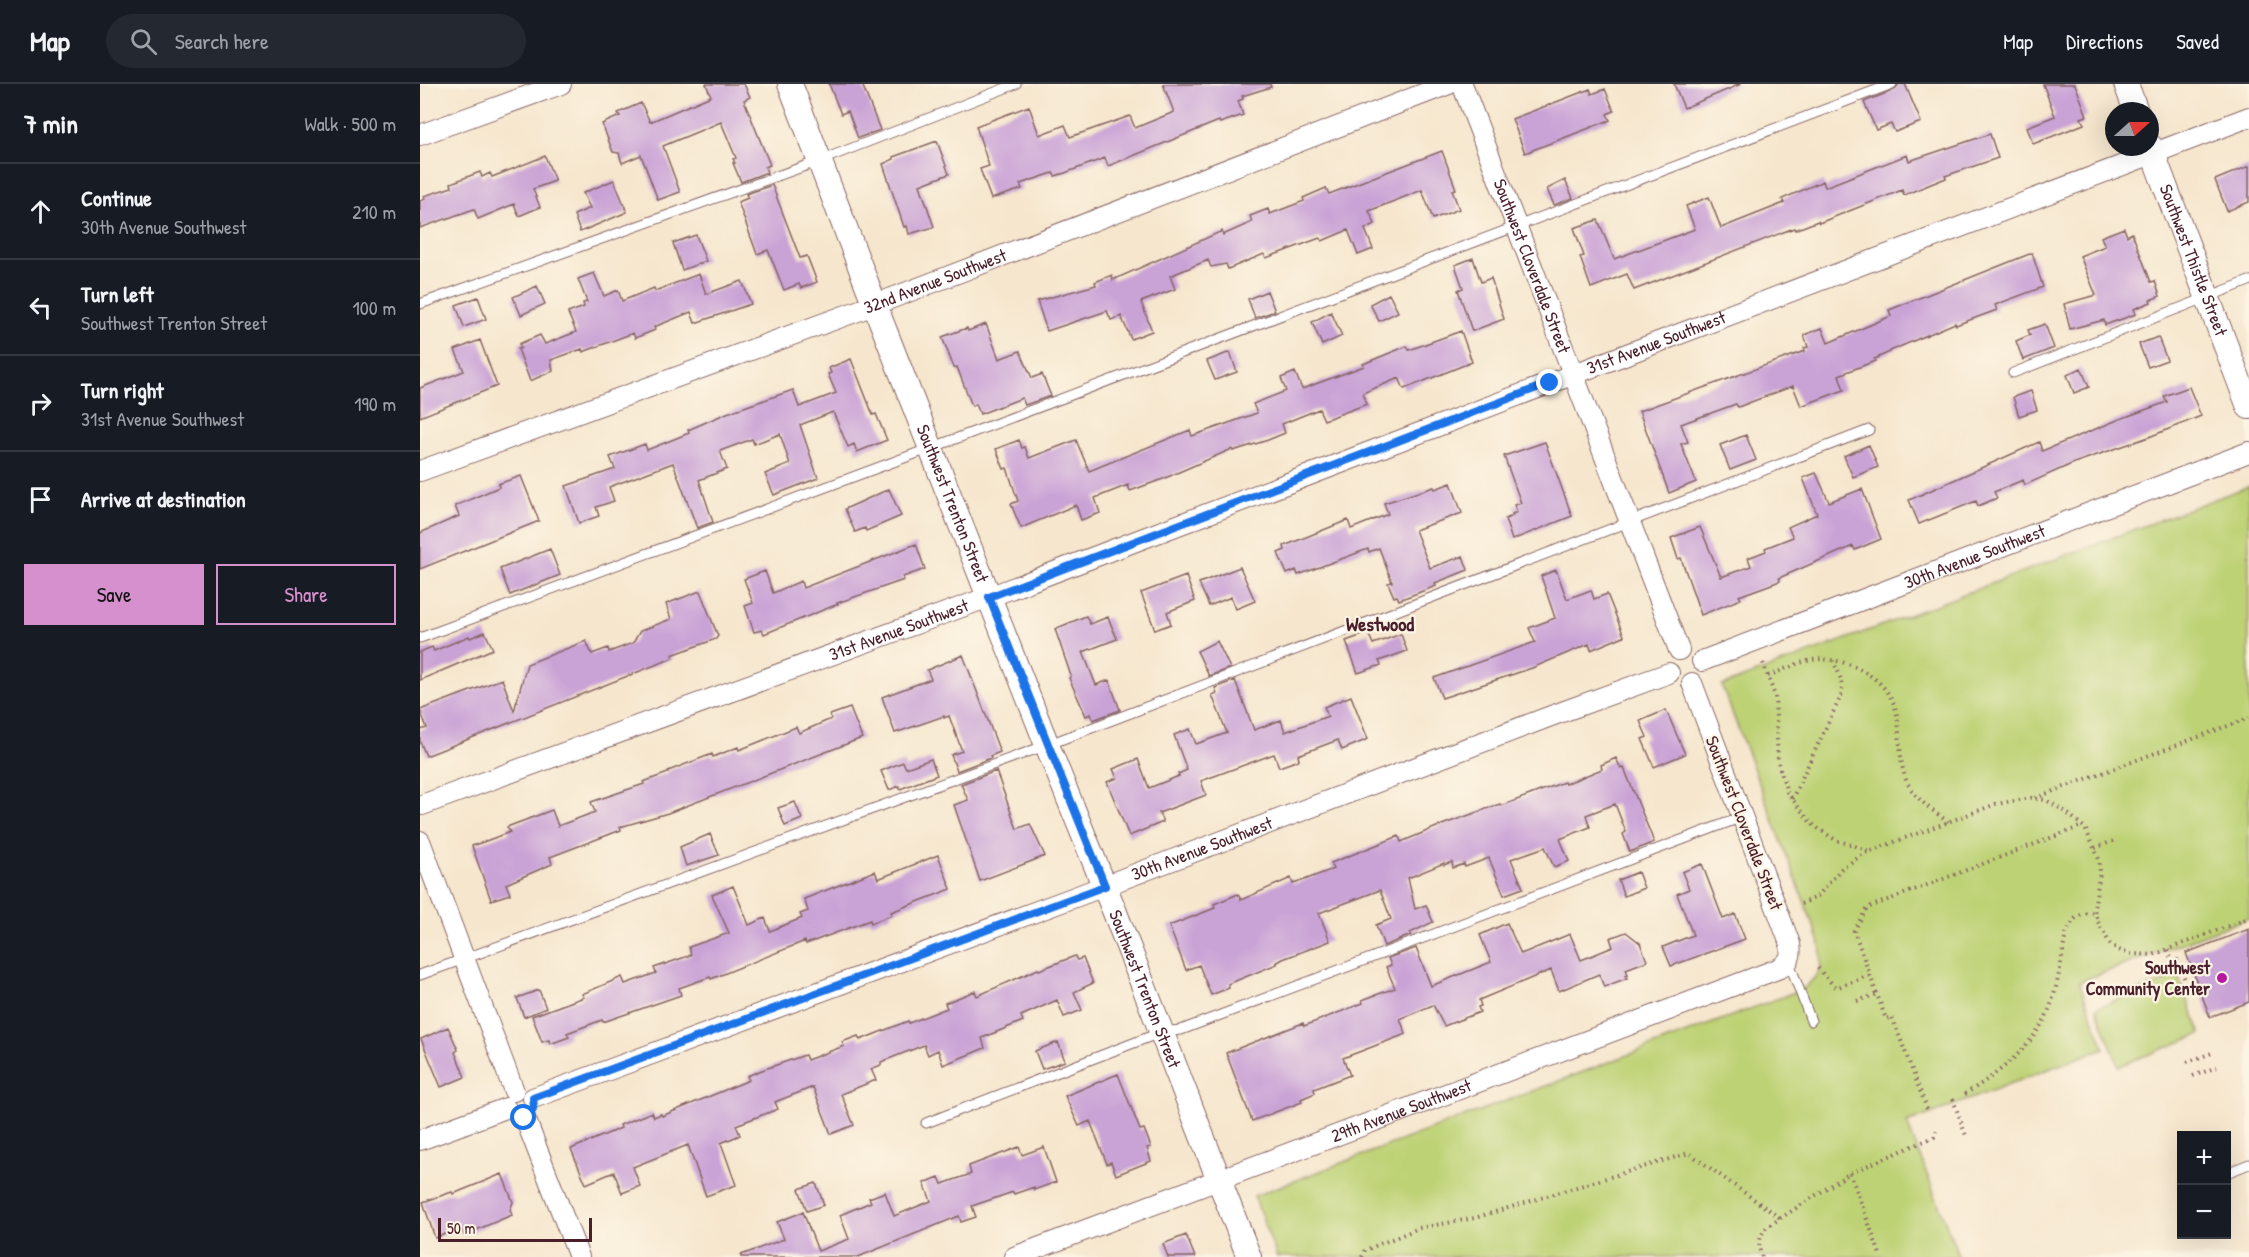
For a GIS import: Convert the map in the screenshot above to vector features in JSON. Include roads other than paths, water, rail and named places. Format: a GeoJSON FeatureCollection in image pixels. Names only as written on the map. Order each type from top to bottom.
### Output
{"type":"FeatureCollection","features":[{"type":"Feature","properties":{"kind":"street"},"geometry":{"type":"LineString","coordinates":[[420,135],[561,84]]}},
{"type":"Feature","properties":{"kind":"street","name":"Southwest Trenton Street"},"geometry":{"type":"LineString","coordinates":[[790,84],[874,305],[1047,745],[1105,886],[1249,1257]]}},
{"type":"Feature","properties":{"kind":"street","name":"32nd Avenue Southwest"},"geometry":{"type":"LineString","coordinates":[[420,471],[874,305],[1449,84]]}},
{"type":"Feature","properties":{"kind":"street","name":"Southwest Cloverdale Street"},"geometry":{"type":"LineString","coordinates":[[1462,84],[1679,650]]}},
{"type":"Feature","properties":{"kind":"street"},"geometry":{"type":"LineString","coordinates":[[2126,84],[2133,102]]}},
{"type":"Feature","properties":{"kind":"street","name":"31st Avenue Southwest"},"geometry":{"type":"LineString","coordinates":[[2159,147],[2249,117]]}},
{"type":"Feature","properties":{"kind":"street","name":"31st Avenue Southwest"},"geometry":{"type":"LineString","coordinates":[[420,809],[989,597],[1574,374],[2136,156]]}},
{"type":"Feature","properties":{"kind":"street","name":"Southwest Thistle Street"},"geometry":{"type":"LineString","coordinates":[[2153,156],[2249,407]]}},
{"type":"Feature","properties":{"kind":"street","name":"30th Avenue Southwest"},"geometry":{"type":"LineString","coordinates":[[1702,661],[2249,452]]}},
{"type":"Feature","properties":{"kind":"street"},"geometry":{"type":"LineString","coordinates":[[1679,650],[1692,650],[1702,661],[1703,671],[1700,677],[1692,683],[1679,684],[1669,673],[1669,660],[1679,650]]}},
{"type":"Feature","properties":{"kind":"street","name":"30th Avenue Southwest"},"geometry":{"type":"LineString","coordinates":[[533,1098],[1105,886],[1669,673]]}},
{"type":"Feature","properties":{"kind":"street","name":"Southwest Cloverdale Street"},"geometry":{"type":"LineString","coordinates":[[1692,683],[1790,944],[1789,962]]}},
{"type":"Feature","properties":{"kind":"street"},"geometry":{"type":"LineString","coordinates":[[420,842],[464,958],[510,1100],[511,1116],[525,1118]]}},
{"type":"Feature","properties":{"kind":"street","name":"29th Avenue Southwest"},"geometry":{"type":"LineString","coordinates":[[1014,1257],[1780,968],[1789,962]]}},
{"type":"Feature","properties":{"kind":"street"},"geometry":{"type":"LineString","coordinates":[[420,1140],[527,1091],[533,1098],[534,1107],[525,1118]]}},
{"type":"Feature","properties":{"kind":"street"},"geometry":{"type":"LineString","coordinates":[[525,1118],[579,1257]]}},
{"type":"Feature","properties":{"kind":"lane"},"geometry":{"type":"LineString","coordinates":[[420,304],[819,161],[1016,84]]}},
{"type":"Feature","properties":{"kind":"lane"},"geometry":{"type":"LineString","coordinates":[[420,638],[932,448],[1892,84]]}},
{"type":"Feature","properties":{"kind":"lane"},"geometry":{"type":"LineString","coordinates":[[2013,373],[2249,281]]}},
{"type":"Feature","properties":{"kind":"lane"},"geometry":{"type":"LineString","coordinates":[[420,975],[1047,745],[1869,430]]}},
{"type":"Feature","properties":{"kind":"lane"},"geometry":{"type":"LineString","coordinates":[[926,1123],[1162,1032],[1181,1030],[1742,817]]}},
{"type":"Feature","properties":{"kind":"lane"},"geometry":{"type":"LineString","coordinates":[[1789,962],[1811,1021]]}},
{"type":"Feature","properties":{"kind":"lane"},"geometry":{"type":"LineString","coordinates":[[2231,1171],[2249,1164]]}},
{"type":"Feature","properties":{"kind":"place","name":"Southwest Community Center"},"geometry":{"type":"Point","coordinates":[2222,978]}},
{"type":"Feature","properties":{"kind":"district","name":"Westwood"},"geometry":{"type":"Point","coordinates":[1380,624]}}]}
